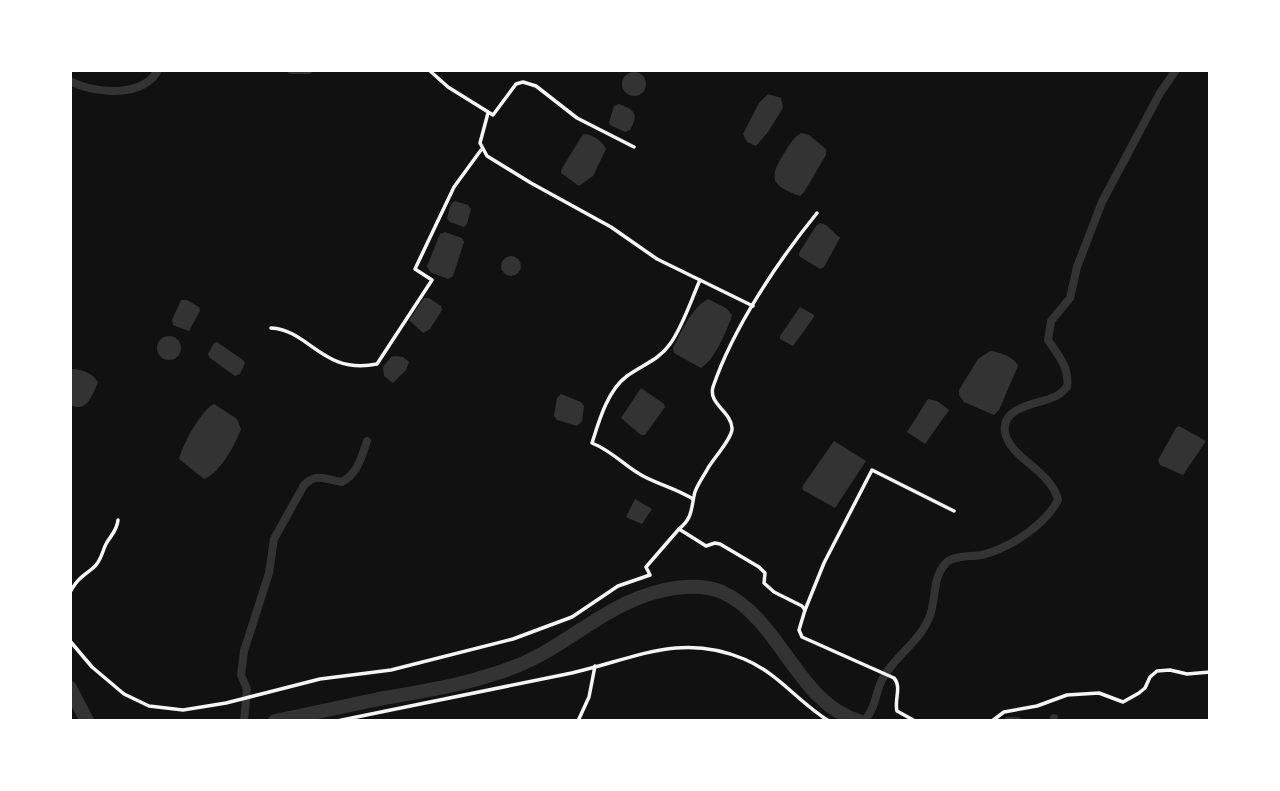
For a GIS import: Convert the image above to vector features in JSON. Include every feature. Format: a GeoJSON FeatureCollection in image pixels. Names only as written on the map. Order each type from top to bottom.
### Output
{"type":"FeatureCollection","features":[{"type":"Feature","properties":{"kind":"street"},"geometry":{"type":"LineString","coordinates":[[429,70],[448,88],[494,115],[516,84],[523,82],[536,86],[577,118],[634,147]]}},
{"type":"Feature","properties":{"kind":"street"},"geometry":{"type":"LineString","coordinates":[[271,328],[286,330],[334,362],[377,365],[432,280],[415,269],[454,187],[481,150],[481,133],[488,113]]}},
{"type":"Feature","properties":{"kind":"street"},"geometry":{"type":"LineString","coordinates":[[481,150],[531,183],[611,227],[657,259],[753,306]]}},
{"type":"Feature","properties":{"kind":"street"},"geometry":{"type":"LineString","coordinates":[[70,641],[108,682],[136,701],[165,709],[183,710],[320,680],[378,672],[444,658],[513,639],[572,617],[618,586],[650,575],[646,567],[688,521],[693,510],[694,495],[733,430],[730,420],[712,397],[712,390],[730,348],[793,243],[817,213]]}},
{"type":"Feature","properties":{"kind":"street"},"geometry":{"type":"LineString","coordinates":[[694,499],[681,491],[643,477],[623,464],[610,451],[592,443],[603,410],[620,383],[625,377],[657,359],[671,343],[700,280]]}},
{"type":"Feature","properties":{"kind":"street"},"geometry":{"type":"LineString","coordinates":[[915,721],[897,711],[895,703],[899,688],[894,678],[802,637],[799,630],[824,563],[872,470],[954,511]]}},
{"type":"Feature","properties":{"kind":"street"},"geometry":{"type":"LineString","coordinates":[[70,592],[82,574],[94,568],[115,532],[118,520]]}},
{"type":"Feature","properties":{"kind":"street"},"geometry":{"type":"LineString","coordinates":[[679,529],[706,547],[720,544],[759,567],[765,573],[764,583],[774,592],[803,606],[805,610]]}},
{"type":"Feature","properties":{"kind":"street"},"geometry":{"type":"LineString","coordinates":[[337,721],[565,675],[652,650],[693,647],[720,651],[744,659],[784,683],[803,704],[829,721]]}},
{"type":"Feature","properties":{"kind":"street"},"geometry":{"type":"LineString","coordinates":[[578,721],[589,697],[595,666]]}},
{"type":"Feature","properties":{"kind":"street"},"geometry":{"type":"LineString","coordinates":[[992,721],[1004,712],[1037,706],[1067,695],[1099,693],[1123,702],[1139,693],[1153,674],[1163,670],[1187,674],[1210,671]]}},
{"type":"Feature","properties":{"kind":"shaded area"},"geometry":{"type":"Polygon","coordinates":[[[634,72],[643,75],[646,84],[643,93],[634,96],[625,93],[622,84],[625,75],[634,72]]]}},
{"type":"Feature","properties":{"kind":"shaded area"},"geometry":{"type":"Polygon","coordinates":[[[768,94],[781,98],[783,108],[756,146],[747,142],[743,134],[759,103],[768,94]]]}},
{"type":"Feature","properties":{"kind":"shaded area"},"geometry":{"type":"Polygon","coordinates":[[[619,104],[629,108],[635,116],[630,130],[625,132],[609,122],[614,106],[619,104]]]}},
{"type":"Feature","properties":{"kind":"shaded area"},"geometry":{"type":"Polygon","coordinates":[[[801,133],[809,135],[826,149],[826,155],[800,196],[783,189],[774,176],[778,163],[801,133]]]}},
{"type":"Feature","properties":{"kind":"shaded area"},"geometry":{"type":"Polygon","coordinates":[[[583,134],[597,138],[606,149],[593,176],[579,186],[561,173],[561,170],[583,134]]]}},
{"type":"Feature","properties":{"kind":"shaded area"},"geometry":{"type":"Polygon","coordinates":[[[455,201],[468,205],[471,209],[464,227],[450,222],[447,218],[451,204],[455,201]]]}},
{"type":"Feature","properties":{"kind":"shaded area"},"geometry":{"type":"Polygon","coordinates":[[[820,223],[840,238],[824,267],[820,269],[799,256],[799,253],[820,223]]]}},
{"type":"Feature","properties":{"kind":"shaded area"},"geometry":{"type":"Polygon","coordinates":[[[445,232],[462,238],[464,242],[453,276],[448,279],[430,272],[427,266],[440,234],[445,232]]]}},
{"type":"Feature","properties":{"kind":"shaded area"},"geometry":{"type":"Polygon","coordinates":[[[507,256],[515,256],[521,266],[515,276],[507,276],[501,270],[501,262],[507,256]]]}},
{"type":"Feature","properties":{"kind":"shaded area"},"geometry":{"type":"Polygon","coordinates":[[[424,298],[429,298],[441,306],[442,310],[430,329],[423,333],[409,320],[424,298]]]}},
{"type":"Feature","properties":{"kind":"shaded area"},"geometry":{"type":"Polygon","coordinates":[[[708,299],[726,308],[732,315],[716,351],[701,368],[674,353],[673,348],[692,314],[708,299]]]}},
{"type":"Feature","properties":{"kind":"shaded area"},"geometry":{"type":"Polygon","coordinates":[[[181,300],[187,300],[199,307],[200,311],[189,331],[173,325],[172,320],[181,300]]]}},
{"type":"Feature","properties":{"kind":"shaded area"},"geometry":{"type":"Polygon","coordinates":[[[800,307],[814,317],[793,346],[780,339],[780,336],[800,307]]]}},
{"type":"Feature","properties":{"kind":"shaded area"},"geometry":{"type":"Polygon","coordinates":[[[169,336],[180,343],[181,348],[174,359],[169,360],[158,353],[157,348],[164,337],[169,336]]]}},
{"type":"Feature","properties":{"kind":"shaded area"},"geometry":{"type":"Polygon","coordinates":[[[217,342],[243,360],[245,363],[240,374],[235,376],[210,358],[208,354],[217,342]]]}},
{"type":"Feature","properties":{"kind":"shaded area"},"geometry":{"type":"Polygon","coordinates":[[[990,351],[1006,356],[1018,366],[999,410],[994,415],[964,402],[959,395],[959,390],[978,359],[990,351]]]}},
{"type":"Feature","properties":{"kind":"shaded area"},"geometry":{"type":"Polygon","coordinates":[[[395,356],[403,357],[409,362],[406,370],[393,383],[384,376],[383,367],[395,356]]]}},
{"type":"Feature","properties":{"kind":"shaded area"},"geometry":{"type":"Polygon","coordinates":[[[72,369],[87,372],[98,382],[88,402],[81,407],[70,405],[72,369]]]}},
{"type":"Feature","properties":{"kind":"shaded area"},"geometry":{"type":"Polygon","coordinates":[[[641,388],[665,407],[645,435],[641,435],[621,418],[641,388]]]}},
{"type":"Feature","properties":{"kind":"shaded area"},"geometry":{"type":"Polygon","coordinates":[[[561,394],[581,402],[584,406],[582,421],[577,426],[557,420],[554,416],[557,398],[561,394]]]}},
{"type":"Feature","properties":{"kind":"shaded area"},"geometry":{"type":"Polygon","coordinates":[[[928,399],[937,401],[949,410],[925,444],[907,432],[928,399]]]}},
{"type":"Feature","properties":{"kind":"shaded area"},"geometry":{"type":"Polygon","coordinates":[[[214,404],[237,419],[241,429],[221,465],[204,479],[179,459],[193,428],[214,404]]]}},
{"type":"Feature","properties":{"kind":"shaded area"},"geometry":{"type":"Polygon","coordinates":[[[1179,426],[1206,441],[1183,475],[1160,465],[1158,460],[1179,426]]]}},
{"type":"Feature","properties":{"kind":"shaded area"},"geometry":{"type":"Polygon","coordinates":[[[834,441],[866,461],[835,508],[802,487],[834,441]]]}},
{"type":"Feature","properties":{"kind":"shaded area"},"geometry":{"type":"Polygon","coordinates":[[[635,499],[652,509],[642,524],[626,517],[635,499]]]}},
{"type":"Feature","properties":{"kind":"waterway"},"geometry":{"type":"LineString","coordinates":[[70,81],[92,89],[118,91],[141,85],[151,79],[158,70]]}},
{"type":"Feature","properties":{"kind":"waterway"},"geometry":{"type":"LineString","coordinates":[[291,70],[308,70]]}},
{"type":"Feature","properties":{"kind":"waterway"},"geometry":{"type":"LineString","coordinates":[[864,721],[873,707],[886,673],[925,627],[938,576],[946,563],[958,557],[993,552],[1015,541],[1036,527],[1058,500],[1047,480],[1008,441],[1005,423],[1015,411],[1056,396],[1067,387],[1065,368],[1048,340],[1051,321],[1070,298],[1077,267],[1102,202],[1160,93],[1176,70]]}},
{"type":"Feature","properties":{"kind":"waterway"},"geometry":{"type":"LineString","coordinates":[[244,721],[247,689],[241,675],[244,651],[269,573],[274,539],[304,485],[318,478],[342,482],[352,474],[367,441]]}},
{"type":"Feature","properties":{"kind":"waterway"},"geometry":{"type":"LineString","coordinates":[[275,721],[447,686],[497,673],[534,658],[604,615],[642,596],[693,586],[722,592],[742,605],[775,640],[819,697],[837,711],[859,721]]}},
{"type":"Feature","properties":{"kind":"waterway"},"geometry":{"type":"LineString","coordinates":[[70,688],[87,721]]}},
{"type":"Feature","properties":{"kind":"waterway"},"geometry":{"type":"LineString","coordinates":[[1008,721],[1018,721]]}}]}
